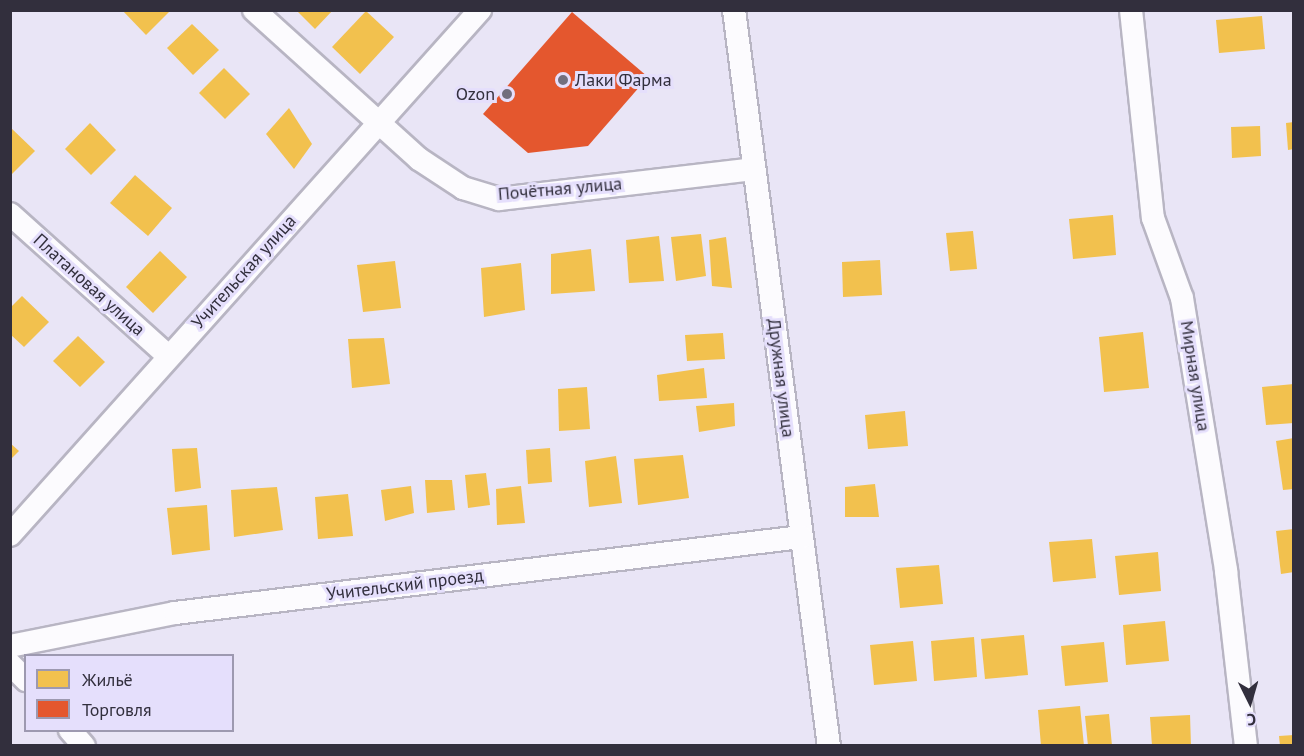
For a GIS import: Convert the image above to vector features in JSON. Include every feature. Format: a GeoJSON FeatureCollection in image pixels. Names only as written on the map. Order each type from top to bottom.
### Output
{"type":"FeatureCollection","features":[{"type":"Feature","properties":{"kind":"street","name":"Почётная улица"},"geometry":{"type":"LineString","coordinates":[[254,10],[418,159],[463,188],[499,199],[753,169]]}},
{"type":"Feature","properties":{"kind":"street","name":"Учительская улица"},"geometry":{"type":"LineString","coordinates":[[10,535],[480,10]]}},
{"type":"Feature","properties":{"kind":"street","name":"Дружная улица"},"geometry":{"type":"LineString","coordinates":[[734,10],[829,746]]}},
{"type":"Feature","properties":{"kind":"street","name":"Мирная улица"},"geometry":{"type":"LineString","coordinates":[[1131,10],[1153,218],[1182,298],[1226,571],[1246,746]]}},
{"type":"Feature","properties":{"kind":"street","name":"Платановая улица"},"geometry":{"type":"LineString","coordinates":[[10,214],[168,356]]}},
{"type":"Feature","properties":{"kind":"street","name":"Учительский проезд"},"geometry":{"type":"LineString","coordinates":[[10,646],[175,613],[801,537]]}},
{"type":"Feature","properties":{"kind":"street"},"geometry":{"type":"LineString","coordinates":[[10,664],[24,678]]}},
{"type":"Feature","properties":{"kind":"street"},"geometry":{"type":"LineString","coordinates":[[72,732],[84,746]]}},
{"type":"Feature","properties":{"kind":"building: Жильё"},"geometry":{"type":"Polygon","coordinates":[[[122,10],[171,10],[146,35],[122,10]]]}},
{"type":"Feature","properties":{"kind":"building: Жильё"},"geometry":{"type":"Polygon","coordinates":[[[296,10],[333,10],[315,29],[296,10]]]}},
{"type":"Feature","properties":{"kind":"building: Жильё"},"geometry":{"type":"Polygon","coordinates":[[[366,11],[394,37],[360,74],[332,47],[366,11]]]}},
{"type":"Feature","properties":{"kind":"building: Жильё"},"geometry":{"type":"Polygon","coordinates":[[[1262,16],[1265,49],[1219,53],[1216,20],[1262,16]]]}},
{"type":"Feature","properties":{"kind":"building: Жильё"},"geometry":{"type":"Polygon","coordinates":[[[192,24],[219,50],[193,75],[167,48],[192,24]]]}},
{"type":"Feature","properties":{"kind":"building: Жильё"},"geometry":{"type":"Polygon","coordinates":[[[224,68],[250,94],[225,119],[199,93],[224,68]]]}},
{"type":"Feature","properties":{"kind":"building: Жильё"},"geometry":{"type":"Polygon","coordinates":[[[289,108],[312,144],[294,169],[266,134],[289,108]]]}},
{"type":"Feature","properties":{"kind":"building: Жильё"},"geometry":{"type":"Polygon","coordinates":[[[1294,122],[1294,149],[1288,150],[1286,123],[1294,122]]]}},
{"type":"Feature","properties":{"kind":"building: Жильё"},"geometry":{"type":"Polygon","coordinates":[[[90,123],[116,150],[91,175],[65,149],[90,123]]]}},
{"type":"Feature","properties":{"kind":"building: Жильё"},"geometry":{"type":"Polygon","coordinates":[[[1260,126],[1261,156],[1232,158],[1231,127],[1260,126]]]}},
{"type":"Feature","properties":{"kind":"building: Жильё"},"geometry":{"type":"Polygon","coordinates":[[[10,127],[35,151],[10,176],[10,127]]]}},
{"type":"Feature","properties":{"kind":"building: Жильё"},"geometry":{"type":"Polygon","coordinates":[[[135,175],[172,208],[148,236],[110,203],[135,175]]]}},
{"type":"Feature","properties":{"kind":"building: Жильё"},"geometry":{"type":"Polygon","coordinates":[[[1113,215],[1116,255],[1073,259],[1069,219],[1113,215]]]}},
{"type":"Feature","properties":{"kind":"building: Жильё"},"geometry":{"type":"Polygon","coordinates":[[[973,231],[977,269],[950,271],[946,233],[973,231]]]}},
{"type":"Feature","properties":{"kind":"building: Жильё"},"geometry":{"type":"Polygon","coordinates":[[[701,234],[706,276],[676,281],[671,237],[701,234]]]}},
{"type":"Feature","properties":{"kind":"building: Жильё"},"geometry":{"type":"Polygon","coordinates":[[[659,236],[664,281],[629,283],[626,240],[659,236]]]}},
{"type":"Feature","properties":{"kind":"building: Жильё"},"geometry":{"type":"Polygon","coordinates":[[[726,237],[732,288],[712,286],[709,240],[726,237]]]}},
{"type":"Feature","properties":{"kind":"building: Жильё"},"geometry":{"type":"Polygon","coordinates":[[[591,249],[595,291],[551,294],[551,254],[591,249]]]}},
{"type":"Feature","properties":{"kind":"building: Жильё"},"geometry":{"type":"Polygon","coordinates":[[[160,251],[187,277],[153,313],[126,287],[160,251]]]}},
{"type":"Feature","properties":{"kind":"building: Жильё"},"geometry":{"type":"Polygon","coordinates":[[[880,260],[882,295],[843,297],[842,262],[880,260]]]}},
{"type":"Feature","properties":{"kind":"building: Жильё"},"geometry":{"type":"Polygon","coordinates":[[[395,261],[401,308],[363,312],[357,265],[395,261]]]}},
{"type":"Feature","properties":{"kind":"building: Жильё"},"geometry":{"type":"Polygon","coordinates":[[[521,263],[525,310],[484,317],[481,268],[521,263]]]}},
{"type":"Feature","properties":{"kind":"building: Жильё"},"geometry":{"type":"Polygon","coordinates":[[[22,296],[49,322],[24,347],[10,334],[10,308],[22,296]]]}},
{"type":"Feature","properties":{"kind":"building: Жильё"},"geometry":{"type":"Polygon","coordinates":[[[1143,332],[1149,388],[1104,392],[1099,337],[1143,332]]]}},
{"type":"Feature","properties":{"kind":"building: Жильё"},"geometry":{"type":"Polygon","coordinates":[[[723,333],[725,359],[687,361],[685,335],[723,333]]]}},
{"type":"Feature","properties":{"kind":"building: Жильё"},"geometry":{"type":"Polygon","coordinates":[[[78,336],[105,362],[80,387],[53,361],[78,336]]]}},
{"type":"Feature","properties":{"kind":"building: Жильё"},"geometry":{"type":"Polygon","coordinates":[[[384,338],[390,384],[352,388],[348,339],[384,338]]]}},
{"type":"Feature","properties":{"kind":"building: Жильё"},"geometry":{"type":"Polygon","coordinates":[[[704,368],[707,398],[659,401],[657,375],[704,368]]]}},
{"type":"Feature","properties":{"kind":"building: Жильё"},"geometry":{"type":"Polygon","coordinates":[[[1294,384],[1294,423],[1266,425],[1262,387],[1294,384]]]}},
{"type":"Feature","properties":{"kind":"building: Жильё"},"geometry":{"type":"Polygon","coordinates":[[[587,387],[590,429],[559,431],[558,389],[587,387]]]}},
{"type":"Feature","properties":{"kind":"building: Жильё"},"geometry":{"type":"Polygon","coordinates":[[[734,403],[735,426],[699,432],[696,406],[734,403]]]}},
{"type":"Feature","properties":{"kind":"building: Жильё"},"geometry":{"type":"Polygon","coordinates":[[[905,411],[908,446],[868,449],[865,415],[905,411]]]}},
{"type":"Feature","properties":{"kind":"building: Жильё"},"geometry":{"type":"Polygon","coordinates":[[[1294,438],[1294,489],[1283,490],[1276,441],[1294,438]]]}},
{"type":"Feature","properties":{"kind":"building: Жильё"},"geometry":{"type":"Polygon","coordinates":[[[10,443],[19,451],[10,460],[10,443]]]}},
{"type":"Feature","properties":{"kind":"building: Жильё"},"geometry":{"type":"Polygon","coordinates":[[[197,448],[201,488],[175,492],[172,449],[197,448]]]}},
{"type":"Feature","properties":{"kind":"building: Жильё"},"geometry":{"type":"Polygon","coordinates":[[[550,448],[552,482],[528,484],[526,450],[550,448]]]}},
{"type":"Feature","properties":{"kind":"building: Жильё"},"geometry":{"type":"Polygon","coordinates":[[[683,455],[689,498],[638,505],[634,459],[683,455]]]}},
{"type":"Feature","properties":{"kind":"building: Жильё"},"geometry":{"type":"Polygon","coordinates":[[[616,456],[622,503],[589,507],[585,461],[616,456]]]}},
{"type":"Feature","properties":{"kind":"building: Жильё"},"geometry":{"type":"Polygon","coordinates":[[[486,473],[490,505],[468,508],[465,475],[486,473]]]}},
{"type":"Feature","properties":{"kind":"building: Жильё"},"geometry":{"type":"Polygon","coordinates":[[[425,480],[452,480],[455,510],[427,513],[425,480]]]}},
{"type":"Feature","properties":{"kind":"building: Жильё"},"geometry":{"type":"Polygon","coordinates":[[[875,484],[879,517],[845,517],[845,487],[875,484]]]}},
{"type":"Feature","properties":{"kind":"building: Жильё"},"geometry":{"type":"Polygon","coordinates":[[[411,486],[414,513],[385,521],[381,490],[411,486]]]}},
{"type":"Feature","properties":{"kind":"building: Жильё"},"geometry":{"type":"Polygon","coordinates":[[[521,486],[525,523],[497,525],[496,489],[521,486]]]}},
{"type":"Feature","properties":{"kind":"building: Жильё"},"geometry":{"type":"Polygon","coordinates":[[[277,487],[283,530],[234,537],[231,490],[277,487]]]}},
{"type":"Feature","properties":{"kind":"building: Жильё"},"geometry":{"type":"Polygon","coordinates":[[[348,494],[353,536],[318,539],[315,497],[348,494]]]}},
{"type":"Feature","properties":{"kind":"building: Жильё"},"geometry":{"type":"Polygon","coordinates":[[[207,505],[210,550],[172,555],[167,508],[207,505]]]}},
{"type":"Feature","properties":{"kind":"building: Жильё"},"geometry":{"type":"Polygon","coordinates":[[[1294,529],[1294,572],[1281,574],[1276,531],[1294,529]]]}},
{"type":"Feature","properties":{"kind":"building: Жильё"},"geometry":{"type":"Polygon","coordinates":[[[1092,539],[1096,578],[1053,582],[1049,542],[1092,539]]]}},
{"type":"Feature","properties":{"kind":"building: Жильё"},"geometry":{"type":"Polygon","coordinates":[[[1158,552],[1161,591],[1119,595],[1115,556],[1158,552]]]}},
{"type":"Feature","properties":{"kind":"building: Жильё"},"geometry":{"type":"Polygon","coordinates":[[[939,565],[943,604],[900,608],[896,568],[939,565]]]}},
{"type":"Feature","properties":{"kind":"building: Жильё"},"geometry":{"type":"Polygon","coordinates":[[[1165,621],[1169,661],[1126,665],[1123,625],[1165,621]]]}},
{"type":"Feature","properties":{"kind":"building: Жильё"},"geometry":{"type":"Polygon","coordinates":[[[1024,635],[1028,675],[985,679],[981,639],[1024,635]]]}},
{"type":"Feature","properties":{"kind":"building: Жильё"},"geometry":{"type":"Polygon","coordinates":[[[974,637],[977,677],[934,681],[931,641],[974,637]]]}},
{"type":"Feature","properties":{"kind":"building: Жильё"},"geometry":{"type":"Polygon","coordinates":[[[913,641],[917,681],[874,685],[870,645],[913,641]]]}},
{"type":"Feature","properties":{"kind":"building: Жильё"},"geometry":{"type":"Polygon","coordinates":[[[1104,642],[1108,682],[1065,686],[1061,646],[1104,642]]]}},
{"type":"Feature","properties":{"kind":"building: Жильё"},"geometry":{"type":"Polygon","coordinates":[[[1080,706],[1084,746],[1041,746],[1038,710],[1080,706]]]}},
{"type":"Feature","properties":{"kind":"building: Жильё"},"geometry":{"type":"Polygon","coordinates":[[[1109,714],[1112,746],[1088,746],[1085,716],[1109,714]]]}},
{"type":"Feature","properties":{"kind":"building: Жильё"},"geometry":{"type":"Polygon","coordinates":[[[1190,715],[1191,746],[1152,746],[1150,717],[1190,715]]]}},
{"type":"Feature","properties":{"kind":"building: Жильё"},"geometry":{"type":"Polygon","coordinates":[[[1294,735],[1294,746],[1280,746],[1279,736],[1294,735]]]}},
{"type":"Feature","properties":{"kind":"building: Торговля"},"geometry":{"type":"Polygon","coordinates":[[[572,12],[648,77],[588,146],[528,153],[483,114],[572,12]]]}},
{"type":"Feature","properties":{"kind":"place","name":"Лаки Фарма"},"geometry":{"type":"Point","coordinates":[563,80]}},
{"type":"Feature","properties":{"kind":"place","name":"Ozon"},"geometry":{"type":"Point","coordinates":[507,94]}}]}
